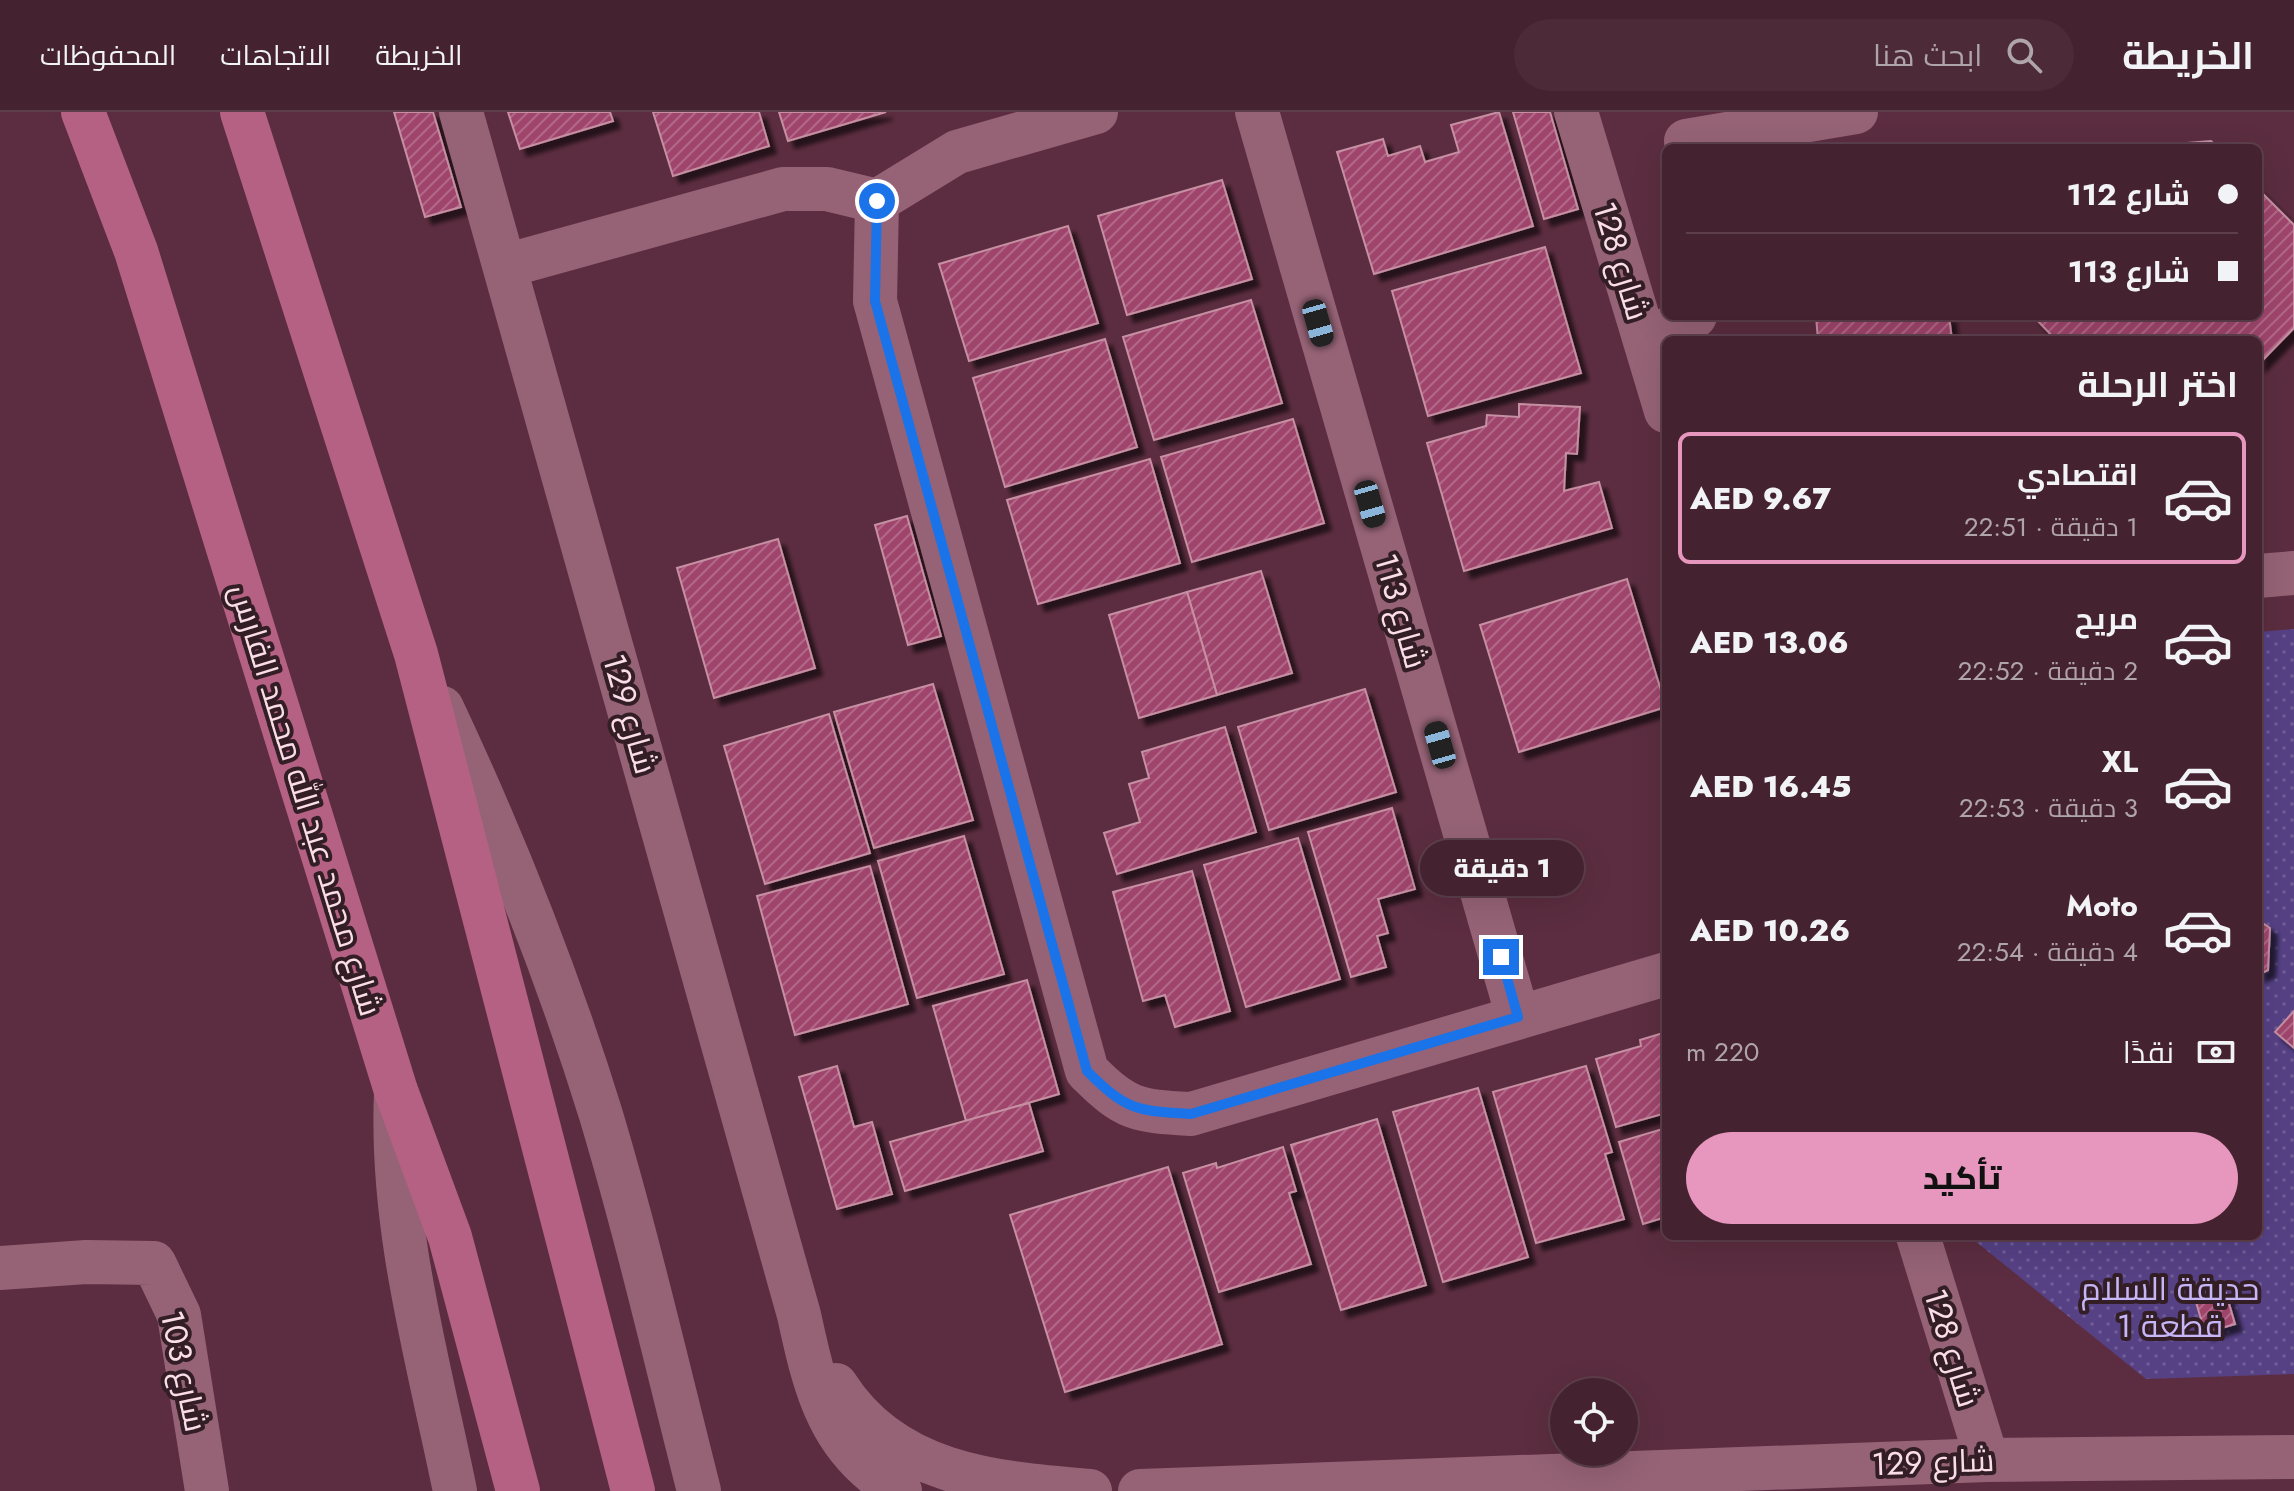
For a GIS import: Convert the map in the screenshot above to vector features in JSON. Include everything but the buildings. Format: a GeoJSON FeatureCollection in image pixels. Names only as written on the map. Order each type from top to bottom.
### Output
{"type":"FeatureCollection","features":[{"type":"Feature","properties":{"kind":"main road","name":"شارع محمد عبد الله محمد الفارس"},"geometry":{"type":"LineString","coordinates":[[83,112],[136,251],[396,1091],[450,1237],[518,1491]]}},
{"type":"Feature","properties":{"kind":"main road"},"geometry":{"type":"LineString","coordinates":[[106,112],[136,251]]}},
{"type":"Feature","properties":{"kind":"main road"},"geometry":{"type":"LineString","coordinates":[[242,112],[416,654],[633,1491]]}},
{"type":"Feature","properties":{"kind":"street","name":"شارع 129"},"geometry":{"type":"LineString","coordinates":[[461,112],[799,1315],[813,1382],[825,1412],[862,1464],[900,1491]]}},
{"type":"Feature","properties":{"kind":"street"},"geometry":{"type":"LineString","coordinates":[[505,266],[783,189],[827,189],[877,201],[957,152],[1096,112]]}},
{"type":"Feature","properties":{"kind":"street","name":"شارع 113"},"geometry":{"type":"LineString","coordinates":[[1257,112],[1518,1017]]}},
{"type":"Feature","properties":{"kind":"street","name":"شارع 128"},"geometry":{"type":"LineString","coordinates":[[1576,112],[1662,397]]}},
{"type":"Feature","properties":{"kind":"street"},"geometry":{"type":"LineString","coordinates":[[1684,134],[1856,112]]}},
{"type":"Feature","properties":{"kind":"street"},"geometry":{"type":"LineString","coordinates":[[877,201],[875,301],[1087,1071],[1115,1099],[1149,1112],[1191,1114],[1662,975]]}},
{"type":"Feature","properties":{"kind":"street"},"geometry":{"type":"LineString","coordinates":[[1645,340],[1687,320]]}},
{"type":"Feature","properties":{"kind":"street"},"geometry":{"type":"LineString","coordinates":[[2262,576],[2294,573]]}},
{"type":"Feature","properties":{"kind":"street"},"geometry":{"type":"LineString","coordinates":[[416,654],[498,832],[569,1018],[628,1210],[699,1491]]}},
{"type":"Feature","properties":{"kind":"street"},"geometry":{"type":"LineString","coordinates":[[396,1091],[395,1181],[402,1237],[455,1491]]}},
{"type":"Feature","properties":{"kind":"street","name":"شارع 128"},"geometry":{"type":"LineString","coordinates":[[1919,1240],[1987,1460]]}},
{"type":"Feature","properties":{"kind":"street","name":"شارع 103"},"geometry":{"type":"LineString","coordinates":[[0,1268],[86,1262],[154,1263],[179,1315],[207,1491]]}},
{"type":"Feature","properties":{"kind":"street","name":"شارع 129"},"geometry":{"type":"LineString","coordinates":[[799,1315],[850,1407],[873,1430],[901,1449],[964,1476],[998,1483],[1090,1491]]}},
{"type":"Feature","properties":{"kind":"street","name":"شارع 129"},"geometry":{"type":"LineString","coordinates":[[1140,1491],[1987,1460],[2294,1457]]}},
{"type":"Feature","properties":{"kind":"green space","name":"حديقة السلام قطعة 1"},"geometry":{"type":"Polygon","coordinates":[[[2294,629],[2294,1374],[2146,1379],[1974,1240],[2262,1240],[2262,632],[2294,629]]]}},
{"type":"Feature","properties":{"kind":"route"},"geometry":{"type":"LineString","coordinates":[[877,201],[875,301],[1087,1071],[1115,1099],[1149,1112],[1191,1114],[1518,1017],[1501,957]]}}]}
